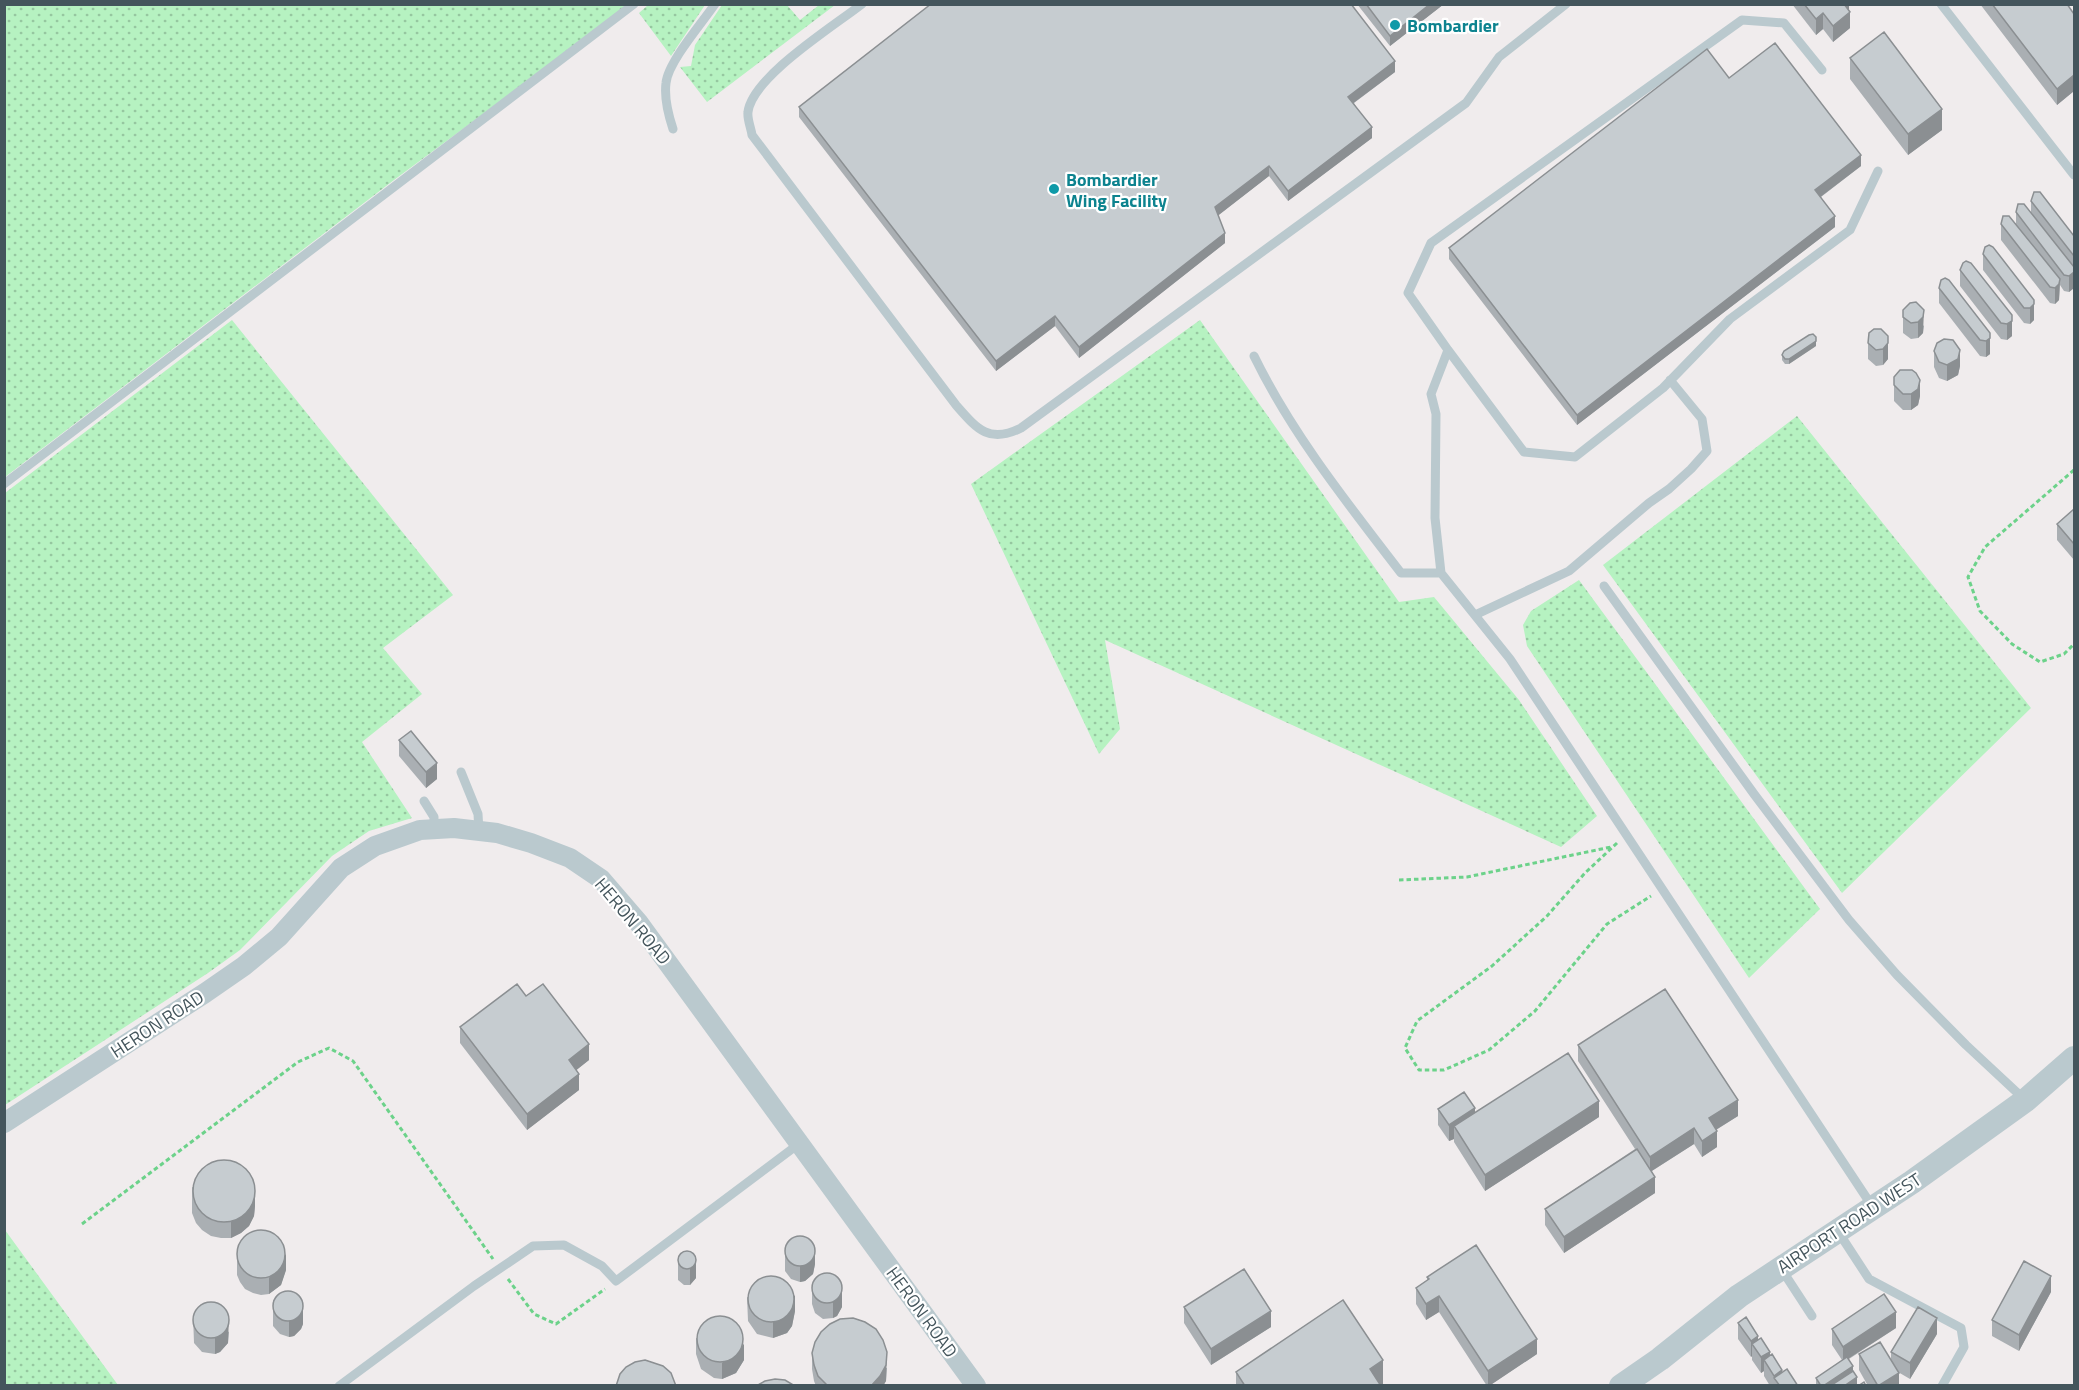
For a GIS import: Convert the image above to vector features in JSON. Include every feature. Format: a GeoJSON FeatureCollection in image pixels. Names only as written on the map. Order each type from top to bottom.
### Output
{"type":"FeatureCollection","features":[{"type":"Feature","properties":{"kind":"street","name":"HERON ROAD"},"geometry":{"type":"LineString","coordinates":[[4,1123],[244,966],[279,937],[341,868],[375,846],[420,830],[454,828],[497,833],[570,858],[601,879],[638,922],[976,1386]]}},
{"type":"Feature","properties":{"kind":"street","name":"AIRPORT ROAD WEST"},"geometry":{"type":"LineString","coordinates":[[1621,1386],[1660,1359],[1739,1296],[1873,1208],[2026,1100],[2074,1058]]}},
{"type":"Feature","properties":{"kind":"lane"},"geometry":{"type":"LineString","coordinates":[[4,484],[634,4]]}},
{"type":"Feature","properties":{"kind":"lane"},"geometry":{"type":"LineString","coordinates":[[673,129],[666,106],[666,81],[675,61],[715,4]]}},
{"type":"Feature","properties":{"kind":"lane"},"geometry":{"type":"LineString","coordinates":[[862,4],[772,73],[756,93],[748,112],[752,135],[972,424],[988,434],[1006,435],[1021,428],[1466,103],[1498,57],[1566,4]]}},
{"type":"Feature","properties":{"kind":"lane"},"geometry":{"type":"LineString","coordinates":[[1941,4],[2074,175]]}},
{"type":"Feature","properties":{"kind":"lane"},"geometry":{"type":"LineString","coordinates":[[1822,70],[1784,23],[1742,20],[1431,243],[1408,293],[1524,452],[1575,457],[1670,380],[1730,319],[1850,230],[1878,171]]}},
{"type":"Feature","properties":{"kind":"lane"},"geometry":{"type":"LineString","coordinates":[[1448,350],[1431,394],[1436,414],[1435,518],[1441,573],[1510,659],[1873,1208]]}},
{"type":"Feature","properties":{"kind":"lane"},"geometry":{"type":"LineString","coordinates":[[1254,356],[1269,387],[1321,467],[1401,573],[1441,573]]}},
{"type":"Feature","properties":{"kind":"lane"},"geometry":{"type":"LineString","coordinates":[[1475,615],[1569,571],[1649,503],[1669,489],[1707,451],[1702,419],[1670,380]]}},
{"type":"Feature","properties":{"kind":"lane"},"geometry":{"type":"LineString","coordinates":[[1604,586],[1774,821],[1849,920],[1912,991],[2026,1100]]}},
{"type":"Feature","properties":{"kind":"lane"},"geometry":{"type":"LineString","coordinates":[[461,772],[478,814],[479,831]]}},
{"type":"Feature","properties":{"kind":"lane"},"geometry":{"type":"LineString","coordinates":[[424,801],[434,817],[434,830]]}},
{"type":"Feature","properties":{"kind":"lane"},"geometry":{"type":"LineString","coordinates":[[339,1386],[499,1268],[533,1246],[564,1245],[602,1266],[616,1281],[800,1143]]}},
{"type":"Feature","properties":{"kind":"lane"},"geometry":{"type":"LineString","coordinates":[[1838,1231],[1869,1279],[1961,1328],[1964,1347],[1942,1386]]}},
{"type":"Feature","properties":{"kind":"lane"},"geometry":{"type":"LineString","coordinates":[[1780,1268],[1812,1316]]}},
{"type":"Feature","properties":{"kind":"path"},"geometry":{"type":"LineString","coordinates":[[2074,470],[1985,546],[1968,577],[1980,611],[2012,644],[2040,662],[2064,654],[2074,644]]}},
{"type":"Feature","properties":{"kind":"path"},"geometry":{"type":"LineString","coordinates":[[1628,836],[1613,846],[1585,873],[1547,916],[1492,966],[1417,1021],[1405,1048],[1419,1070],[1444,1070],[1490,1050],[1535,1011],[1607,924],[1663,889]]}},
{"type":"Feature","properties":{"kind":"path"},"geometry":{"type":"LineString","coordinates":[[1399,880],[1467,877],[1613,846]]}},
{"type":"Feature","properties":{"kind":"path"},"geometry":{"type":"LineString","coordinates":[[82,1224],[298,1062],[329,1048],[353,1061],[534,1314],[556,1324],[616,1281]]}},
{"type":"Feature","properties":{"kind":"green space"},"geometry":{"type":"Polygon","coordinates":[[[6,5],[630,5],[394,180],[5,477],[6,5]]]}},
{"type":"Feature","properties":{"kind":"green space"},"geometry":{"type":"Polygon","coordinates":[[[648,5],[705,5],[671,56],[639,13],[648,5]]]}},
{"type":"Feature","properties":{"kind":"green space"},"geometry":{"type":"Polygon","coordinates":[[[722,5],[787,5],[800,20],[819,5],[835,5],[707,102],[680,67],[691,66],[695,45],[722,5]]]}},
{"type":"Feature","properties":{"kind":"green space"},"geometry":{"type":"Polygon","coordinates":[[[232,320],[453,595],[383,648],[422,694],[362,742],[412,818],[369,831],[332,856],[240,950],[5,1105],[5,493],[232,320]]]}},
{"type":"Feature","properties":{"kind":"green space"},"geometry":{"type":"Polygon","coordinates":[[[1200,320],[1399,602],[1434,597],[1519,700],[1597,816],[1561,847],[1105,640],[1120,729],[1099,754],[971,484],[1200,320]]]}},
{"type":"Feature","properties":{"kind":"green space"},"geometry":{"type":"Polygon","coordinates":[[[1797,416],[2031,708],[1842,893],[1603,565],[1797,416]]]}},
{"type":"Feature","properties":{"kind":"green space"},"geometry":{"type":"Polygon","coordinates":[[[1579,580],[1820,909],[1749,978],[1527,646],[1523,625],[1531,611],[1579,580]]]}},
{"type":"Feature","properties":{"kind":"green space"},"geometry":{"type":"Polygon","coordinates":[[[5,1230],[118,1385],[5,1385],[5,1230]]]}},
{"type":"Feature","properties":{"kind":"building","name":"Bombardier Wing Facility"},"geometry":{"type":"Polygon","coordinates":[[[931,4],[1351,4],[1395,61],[1348,97],[1372,127],[1288,191],[1269,166],[1215,207],[1225,233],[1079,347],[1055,316],[996,361],[799,107],[931,4]]]}},
{"type":"Feature","properties":{"kind":"building"},"geometry":{"type":"Polygon","coordinates":[[[1366,4],[1430,4],[1390,36],[1366,4]]]}},
{"type":"Feature","properties":{"kind":"building"},"geometry":{"type":"Polygon","coordinates":[[[1804,4],[1844,4],[1850,12],[1833,26],[1823,13],[1816,19],[1804,4]]]}},
{"type":"Feature","properties":{"kind":"building"},"geometry":{"type":"Polygon","coordinates":[[[1992,4],[2067,4],[2074,14],[2074,75],[2057,89],[1992,4]]]}},
{"type":"Feature","properties":{"kind":"building"},"geometry":{"type":"Polygon","coordinates":[[[1884,32],[1942,109],[1908,134],[1850,58],[1884,32]]]}},
{"type":"Feature","properties":{"kind":"building"},"geometry":{"type":"Polygon","coordinates":[[[1775,43],[1861,155],[1815,190],[1835,216],[1577,415],[1449,248],[1707,49],[1729,78],[1775,43]]]}},
{"type":"Feature","properties":{"kind":"building"},"geometry":{"type":"Polygon","coordinates":[[[2034,192],[2040,192],[2074,236],[2074,256],[2031,201],[2034,192]]]}},
{"type":"Feature","properties":{"kind":"building"},"geometry":{"type":"Polygon","coordinates":[[[2018,204],[2024,204],[2074,267],[2074,272],[2069,276],[2064,275],[2016,212],[2018,204]]]}},
{"type":"Feature","properties":{"kind":"building"},"geometry":{"type":"Polygon","coordinates":[[[2003,216],[2009,216],[2060,279],[2055,288],[2050,287],[2001,224],[2003,216]]]}},
{"type":"Feature","properties":{"kind":"building"},"geometry":{"type":"Polygon","coordinates":[[[1989,245],[1993,247],[2034,300],[2030,308],[2024,308],[1983,254],[1985,247],[1989,245]]]}},
{"type":"Feature","properties":{"kind":"building"},"geometry":{"type":"Polygon","coordinates":[[[1966,261],[1971,263],[2012,315],[2012,321],[2007,324],[2001,323],[1960,270],[1966,261]]]}},
{"type":"Feature","properties":{"kind":"building"},"geometry":{"type":"Polygon","coordinates":[[[1945,278],[1949,280],[1990,333],[1990,338],[1986,341],[1980,340],[1939,288],[1941,280],[1945,278]]]}},
{"type":"Feature","properties":{"kind":"building"},"geometry":{"type":"Polygon","coordinates":[[[1916,302],[1924,310],[1923,317],[1918,322],[1911,323],[1903,317],[1903,310],[1910,303],[1916,302]]]}},
{"type":"Feature","properties":{"kind":"building"},"geometry":{"type":"Polygon","coordinates":[[[1874,329],[1881,329],[1888,336],[1888,343],[1883,349],[1876,350],[1868,343],[1869,333],[1874,329]]]}},
{"type":"Feature","properties":{"kind":"building"},"geometry":{"type":"Polygon","coordinates":[[[1813,334],[1816,341],[1789,359],[1785,359],[1782,355],[1784,351],[1813,334]]]}},
{"type":"Feature","properties":{"kind":"building"},"geometry":{"type":"Polygon","coordinates":[[[1944,339],[1953,340],[1960,350],[1958,359],[1947,365],[1939,362],[1934,351],[1937,343],[1944,339]]]}},
{"type":"Feature","properties":{"kind":"building"},"geometry":{"type":"Polygon","coordinates":[[[1900,370],[1912,370],[1920,380],[1918,389],[1911,394],[1903,394],[1894,385],[1894,377],[1900,370]]]}},
{"type":"Feature","properties":{"kind":"building"},"geometry":{"type":"Polygon","coordinates":[[[2074,509],[2074,544],[2057,524],[2074,509]]]}},
{"type":"Feature","properties":{"kind":"building"},"geometry":{"type":"Polygon","coordinates":[[[411,731],[437,763],[426,772],[399,740],[411,731]]]}},
{"type":"Feature","properties":{"kind":"building"},"geometry":{"type":"Polygon","coordinates":[[[517,984],[526,996],[543,984],[589,1044],[569,1060],[579,1074],[527,1114],[460,1027],[517,984]]]}},
{"type":"Feature","properties":{"kind":"building"},"geometry":{"type":"Polygon","coordinates":[[[1665,989],[1738,1100],[1709,1118],[1717,1131],[1702,1141],[1694,1128],[1650,1157],[1578,1045],[1665,989]]]}},
{"type":"Feature","properties":{"kind":"building"},"geometry":{"type":"Polygon","coordinates":[[[1568,1053],[1599,1101],[1485,1175],[1454,1126],[1568,1053]]]}},
{"type":"Feature","properties":{"kind":"building"},"geometry":{"type":"Polygon","coordinates":[[[1464,1092],[1475,1108],[1449,1125],[1438,1109],[1464,1092]]]}},
{"type":"Feature","properties":{"kind":"building"},"geometry":{"type":"Polygon","coordinates":[[[1637,1149],[1655,1177],[1564,1237],[1545,1209],[1637,1149]]]}},
{"type":"Feature","properties":{"kind":"building"},"geometry":{"type":"Polygon","coordinates":[[[218,1160],[230,1160],[246,1169],[253,1179],[255,1191],[253,1203],[246,1213],[230,1222],[218,1222],[207,1217],[198,1208],[193,1197],[193,1185],[198,1174],[207,1165],[218,1160]]]}},
{"type":"Feature","properties":{"kind":"building"},"geometry":{"type":"Polygon","coordinates":[[[256,1230],[266,1230],[278,1237],[285,1249],[285,1259],[278,1271],[266,1278],[256,1278],[241,1267],[237,1259],[237,1249],[248,1234],[256,1230]]]}},
{"type":"Feature","properties":{"kind":"building"},"geometry":{"type":"Polygon","coordinates":[[[800,1236],[806,1237],[814,1245],[814,1257],[806,1265],[800,1266],[794,1265],[786,1257],[785,1251],[786,1245],[794,1237],[800,1236]]]}},
{"type":"Feature","properties":{"kind":"building"},"geometry":{"type":"Polygon","coordinates":[[[1476,1245],[1537,1339],[1488,1371],[1439,1296],[1426,1304],[1416,1288],[1429,1279],[1427,1277],[1476,1245]]]}},
{"type":"Feature","properties":{"kind":"building"},"geometry":{"type":"Polygon","coordinates":[[[687,1251],[693,1254],[696,1260],[693,1266],[687,1269],[681,1266],[678,1260],[681,1254],[687,1251]]]}},
{"type":"Feature","properties":{"kind":"building"},"geometry":{"type":"Polygon","coordinates":[[[2024,1261],[2051,1276],[2019,1335],[1992,1320],[2024,1261]]]}},
{"type":"Feature","properties":{"kind":"building"},"geometry":{"type":"Polygon","coordinates":[[[1244,1269],[1271,1311],[1211,1349],[1184,1307],[1244,1269]]]}},
{"type":"Feature","properties":{"kind":"building"},"geometry":{"type":"Polygon","coordinates":[[[827,1273],[833,1274],[841,1282],[841,1294],[833,1302],[827,1303],[821,1302],[813,1294],[812,1288],[813,1282],[821,1274],[827,1273]]]}},
{"type":"Feature","properties":{"kind":"building"},"geometry":{"type":"Polygon","coordinates":[[[771,1276],[780,1277],[787,1283],[793,1290],[793,1308],[787,1315],[780,1321],[771,1322],[762,1321],[755,1315],[749,1308],[748,1299],[749,1290],[755,1283],[762,1277],[771,1276]]]}},
{"type":"Feature","properties":{"kind":"building"},"geometry":{"type":"Polygon","coordinates":[[[288,1291],[299,1295],[303,1306],[299,1317],[288,1321],[277,1317],[273,1306],[277,1295],[288,1291]]]}},
{"type":"Feature","properties":{"kind":"building"},"geometry":{"type":"Polygon","coordinates":[[[1884,1294],[1896,1312],[1843,1347],[1832,1329],[1884,1294]]]}},
{"type":"Feature","properties":{"kind":"building"},"geometry":{"type":"Polygon","coordinates":[[[1343,1300],[1383,1360],[1370,1369],[1381,1386],[1245,1386],[1236,1372],[1343,1300]]]}},
{"type":"Feature","properties":{"kind":"building"},"geometry":{"type":"Polygon","coordinates":[[[211,1302],[224,1307],[229,1320],[224,1333],[211,1338],[198,1333],[193,1320],[198,1307],[211,1302]]]}},
{"type":"Feature","properties":{"kind":"building"},"geometry":{"type":"Polygon","coordinates":[[[1918,1307],[1937,1318],[1910,1363],[1891,1352],[1918,1307]]]}},
{"type":"Feature","properties":{"kind":"building"},"geometry":{"type":"Polygon","coordinates":[[[720,1316],[729,1317],[736,1323],[742,1330],[742,1348],[736,1355],[729,1361],[720,1362],[711,1361],[704,1355],[698,1348],[697,1339],[698,1330],[704,1323],[711,1317],[720,1316]]]}},
{"type":"Feature","properties":{"kind":"building"},"geometry":{"type":"Polygon","coordinates":[[[1746,1317],[1758,1336],[1751,1341],[1738,1323],[1746,1317]]]}},
{"type":"Feature","properties":{"kind":"building"},"geometry":{"type":"Polygon","coordinates":[[[853,1318],[876,1329],[887,1352],[886,1365],[871,1386],[828,1386],[818,1376],[814,1365],[812,1353],[815,1342],[830,1324],[840,1319],[853,1318]]]}},
{"type":"Feature","properties":{"kind":"building"},"geometry":{"type":"Polygon","coordinates":[[[1761,1338],[1770,1352],[1761,1357],[1752,1344],[1761,1338]]]}},
{"type":"Feature","properties":{"kind":"building"},"geometry":{"type":"Polygon","coordinates":[[[1880,1342],[1899,1373],[1878,1386],[1859,1354],[1880,1342]]]}},
{"type":"Feature","properties":{"kind":"building"},"geometry":{"type":"Polygon","coordinates":[[[1772,1354],[1782,1370],[1774,1376],[1764,1360],[1772,1354]]]}},
{"type":"Feature","properties":{"kind":"building"},"geometry":{"type":"Polygon","coordinates":[[[1847,1357],[1853,1366],[1821,1386],[1816,1378],[1847,1357]]]}},
{"type":"Feature","properties":{"kind":"building"},"geometry":{"type":"Polygon","coordinates":[[[645,1360],[663,1366],[671,1373],[676,1386],[616,1386],[620,1374],[626,1367],[645,1360]]]}},
{"type":"Feature","properties":{"kind":"building"},"geometry":{"type":"Polygon","coordinates":[[[1787,1369],[1798,1386],[1780,1386],[1774,1378],[1787,1369]]]}},
{"type":"Feature","properties":{"kind":"building"},"geometry":{"type":"Polygon","coordinates":[[[1853,1371],[1857,1377],[1844,1386],[1830,1386],[1853,1371]]]}},
{"type":"Feature","properties":{"kind":"building"},"geometry":{"type":"Polygon","coordinates":[[[775,1379],[785,1380],[795,1386],[756,1386],[775,1379]]]}},
{"type":"Feature","properties":{"kind":"place","name":"Bombardier"},"geometry":{"type":"Point","coordinates":[1395,25]}},
{"type":"Feature","properties":{"kind":"place","name":"Bombardier Wing Facility"},"geometry":{"type":"Point","coordinates":[1054,189]}}]}
